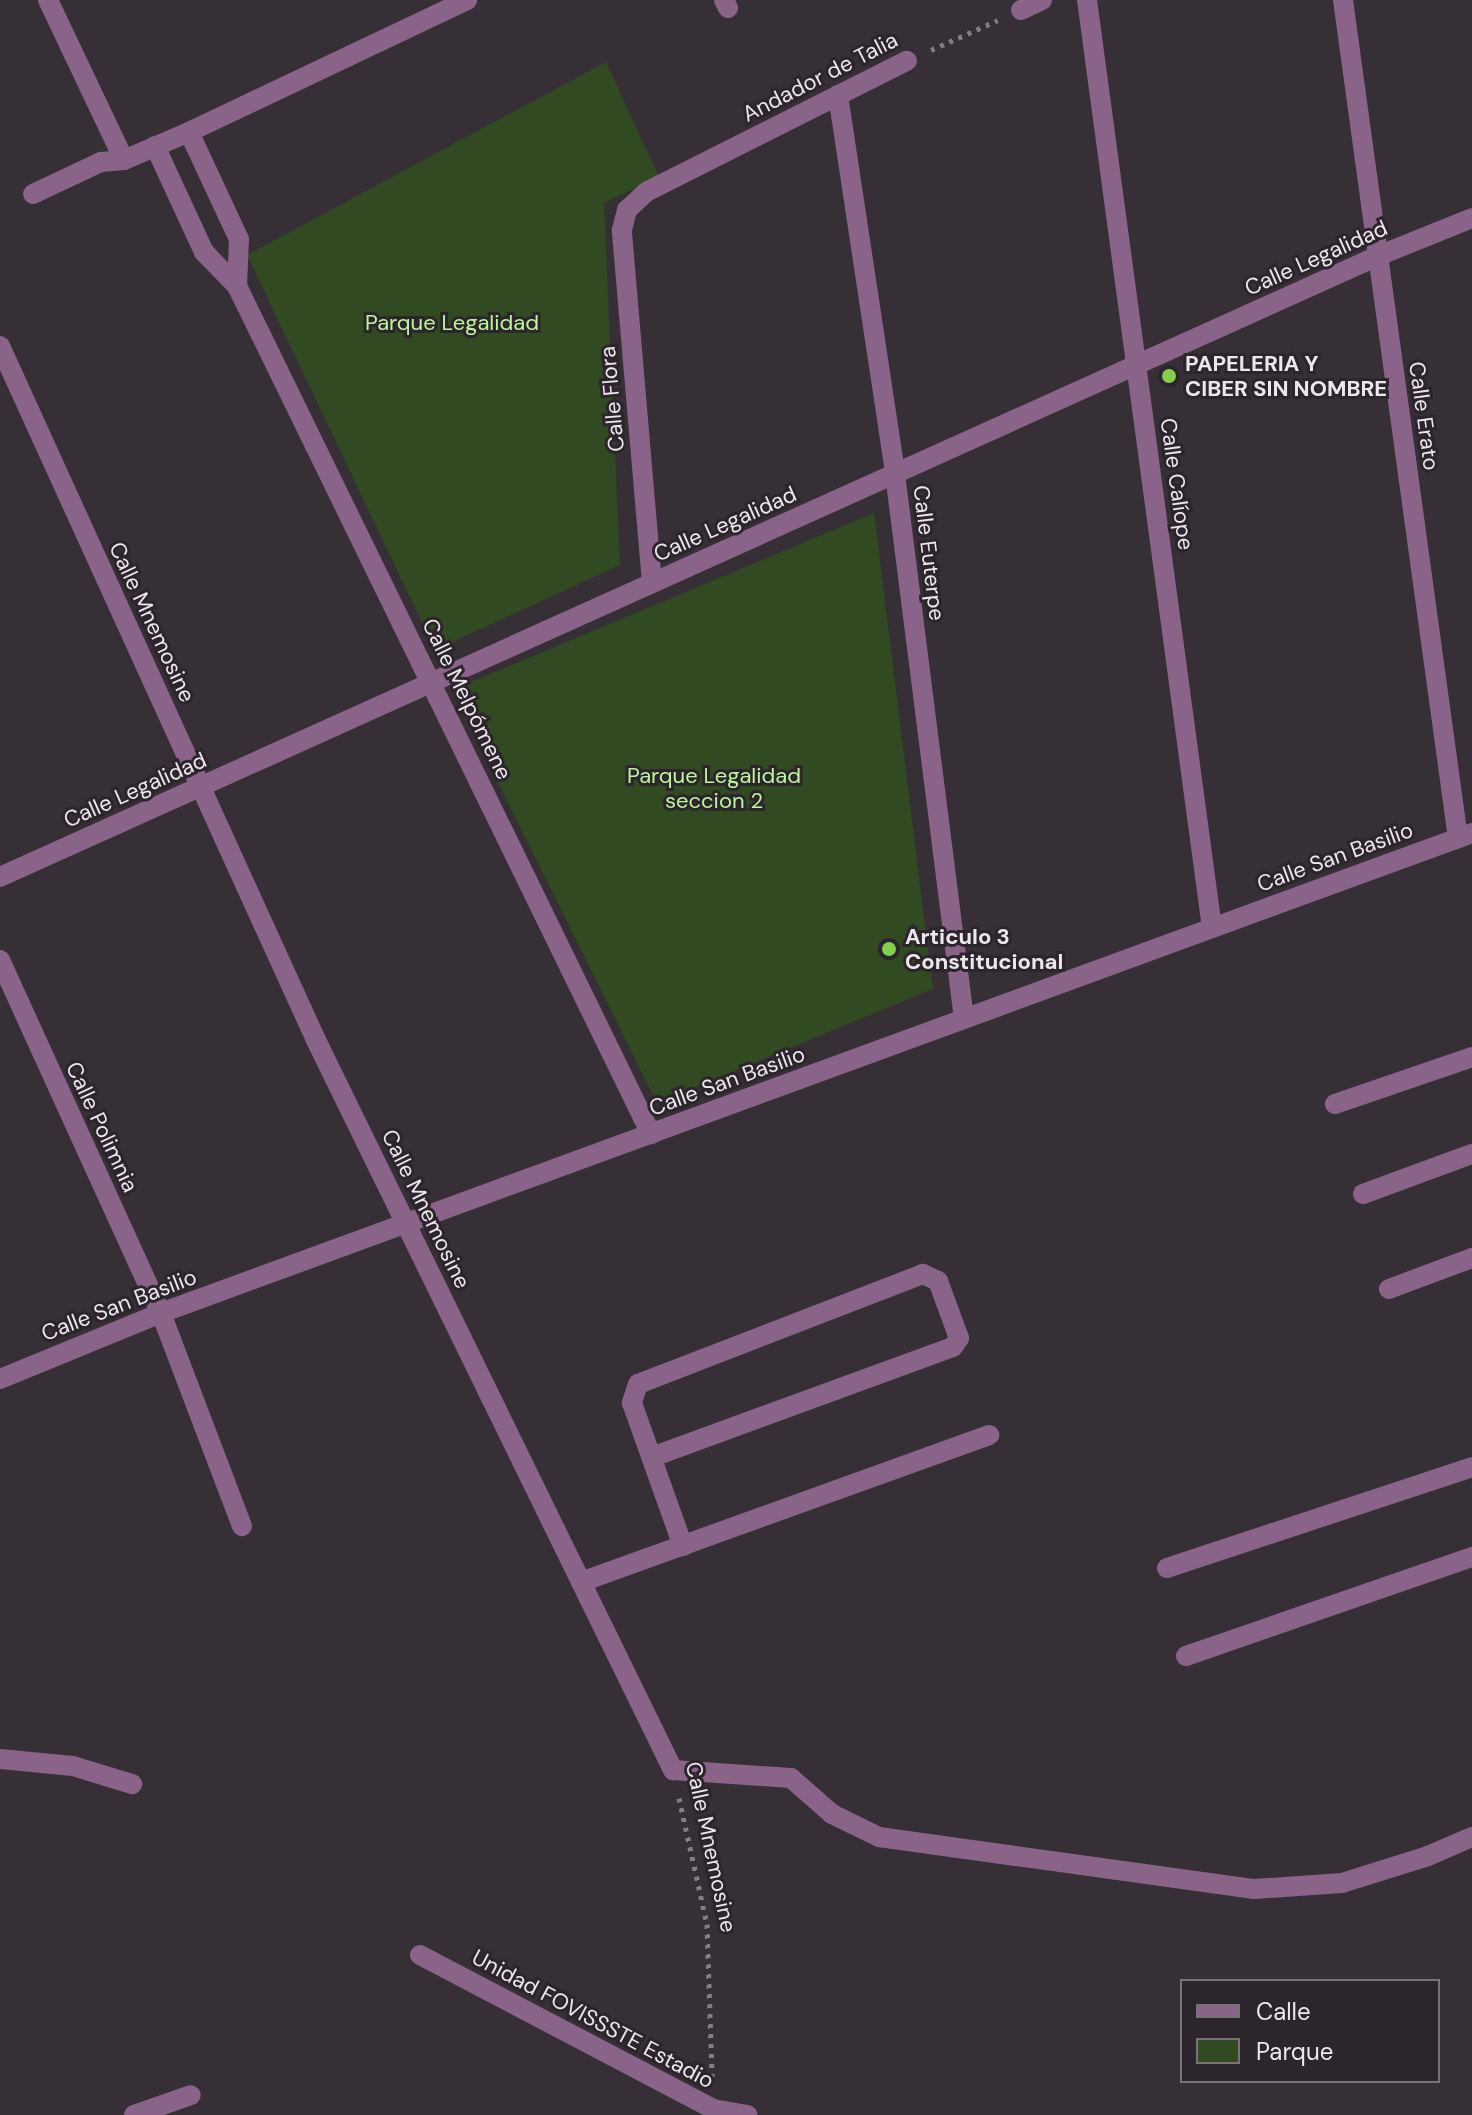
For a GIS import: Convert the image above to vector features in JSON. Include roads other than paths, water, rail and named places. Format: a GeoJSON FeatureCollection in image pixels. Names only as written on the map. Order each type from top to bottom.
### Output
{"type":"FeatureCollection","features":[{"type":"Feature","properties":{"kind":"street"},"geometry":{"type":"LineString","coordinates":[[48,0],[124,160]]}},
{"type":"Feature","properties":{"kind":"street"},"geometry":{"type":"LineString","coordinates":[[33,194],[101,162],[124,160],[189,132],[467,0]]}},
{"type":"Feature","properties":{"kind":"street"},"geometry":{"type":"LineString","coordinates":[[1021,10],[1042,0]]}},
{"type":"Feature","properties":{"kind":"street","name":"Calle Calíope"},"geometry":{"type":"LineString","coordinates":[[1087,0],[1212,928]]}},
{"type":"Feature","properties":{"kind":"street","name":"Calle Erato"},"geometry":{"type":"LineString","coordinates":[[1343,0],[1465,835]]}},
{"type":"Feature","properties":{"kind":"street","name":"Andador de Talia"},"geometry":{"type":"LineString","coordinates":[[627,210],[646,192],[907,61]]}},
{"type":"Feature","properties":{"kind":"street","name":"Calle Euterpe"},"geometry":{"type":"LineString","coordinates":[[838,95],[895,474],[964,1019]]}},
{"type":"Feature","properties":{"kind":"street"},"geometry":{"type":"LineString","coordinates":[[189,132],[239,239],[237,286]]}},
{"type":"Feature","properties":{"kind":"street"},"geometry":{"type":"LineString","coordinates":[[155,146],[204,252],[237,286]]}},
{"type":"Feature","properties":{"kind":"street","name":"Calle Flora"},"geometry":{"type":"LineString","coordinates":[[627,210],[622,230],[652,583]]}},
{"type":"Feature","properties":{"kind":"street","name":"Calle Legalidad"},"geometry":{"type":"LineString","coordinates":[[0,877],[1378,256],[1472,218]]}},
{"type":"Feature","properties":{"kind":"street","name":"Calle Melpómene"},"geometry":{"type":"LineString","coordinates":[[237,286],[651,1134]]}},
{"type":"Feature","properties":{"kind":"street","name":"Calle Mnemosine"},"geometry":{"type":"LineString","coordinates":[[0,346],[201,787],[407,1224],[673,1770],[791,1778],[832,1814],[879,1837],[1254,1889],[1342,1883],[1472,1837]]}},
{"type":"Feature","properties":{"kind":"street","name":"Calle San Basilio"},"geometry":{"type":"LineString","coordinates":[[0,1379],[161,1313],[1465,835]]}},
{"type":"Feature","properties":{"kind":"street","name":"Calle Polimnia"},"geometry":{"type":"LineString","coordinates":[[0,960],[161,1313],[242,1526]]}},
{"type":"Feature","properties":{"kind":"street"},"geometry":{"type":"LineString","coordinates":[[1335,1104],[1472,1057]]}},
{"type":"Feature","properties":{"kind":"street"},"geometry":{"type":"LineString","coordinates":[[1363,1194],[1472,1154]]}},
{"type":"Feature","properties":{"kind":"street"},"geometry":{"type":"LineString","coordinates":[[1389,1289],[1472,1258]]}},
{"type":"Feature","properties":{"kind":"street"},"geometry":{"type":"LineString","coordinates":[[652,1457],[953,1347],[959,1338],[938,1281],[923,1274],[638,1384],[632,1403],[683,1546]]}},
{"type":"Feature","properties":{"kind":"street"},"geometry":{"type":"LineString","coordinates":[[581,1582],[989,1435]]}},
{"type":"Feature","properties":{"kind":"street"},"geometry":{"type":"LineString","coordinates":[[1167,1568],[1472,1467]]}},
{"type":"Feature","properties":{"kind":"street"},"geometry":{"type":"LineString","coordinates":[[1186,1656],[1472,1557]]}},
{"type":"Feature","properties":{"kind":"street"},"geometry":{"type":"LineString","coordinates":[[0,1759],[73,1766],[132,1784]]}},
{"type":"Feature","properties":{"kind":"street","name":"Unidad FOVISSSTE Estadio"},"geometry":{"type":"LineString","coordinates":[[420,1955],[711,2112],[747,2115]]}},
{"type":"Feature","properties":{"kind":"street"},"geometry":{"type":"LineString","coordinates":[[134,2115],[191,2095]]}},
{"type":"Feature","properties":{"kind":"place","name":"PAPELERIA Y CIBER SIN NOMBRE"},"geometry":{"type":"Point","coordinates":[1169,376]}},
{"type":"Feature","properties":{"kind":"place","name":"Articulo 3 Constitucional"},"geometry":{"type":"Point","coordinates":[889,949]}},
{"type":"Feature","properties":{"kind":"park label","name":"Parque Legalidad"},"geometry":{"type":"Point","coordinates":[452,323]}},
{"type":"Feature","properties":{"kind":"park label","name":"Parque Legalidad seccion 2"},"geometry":{"type":"Point","coordinates":[714,788]}}]}
